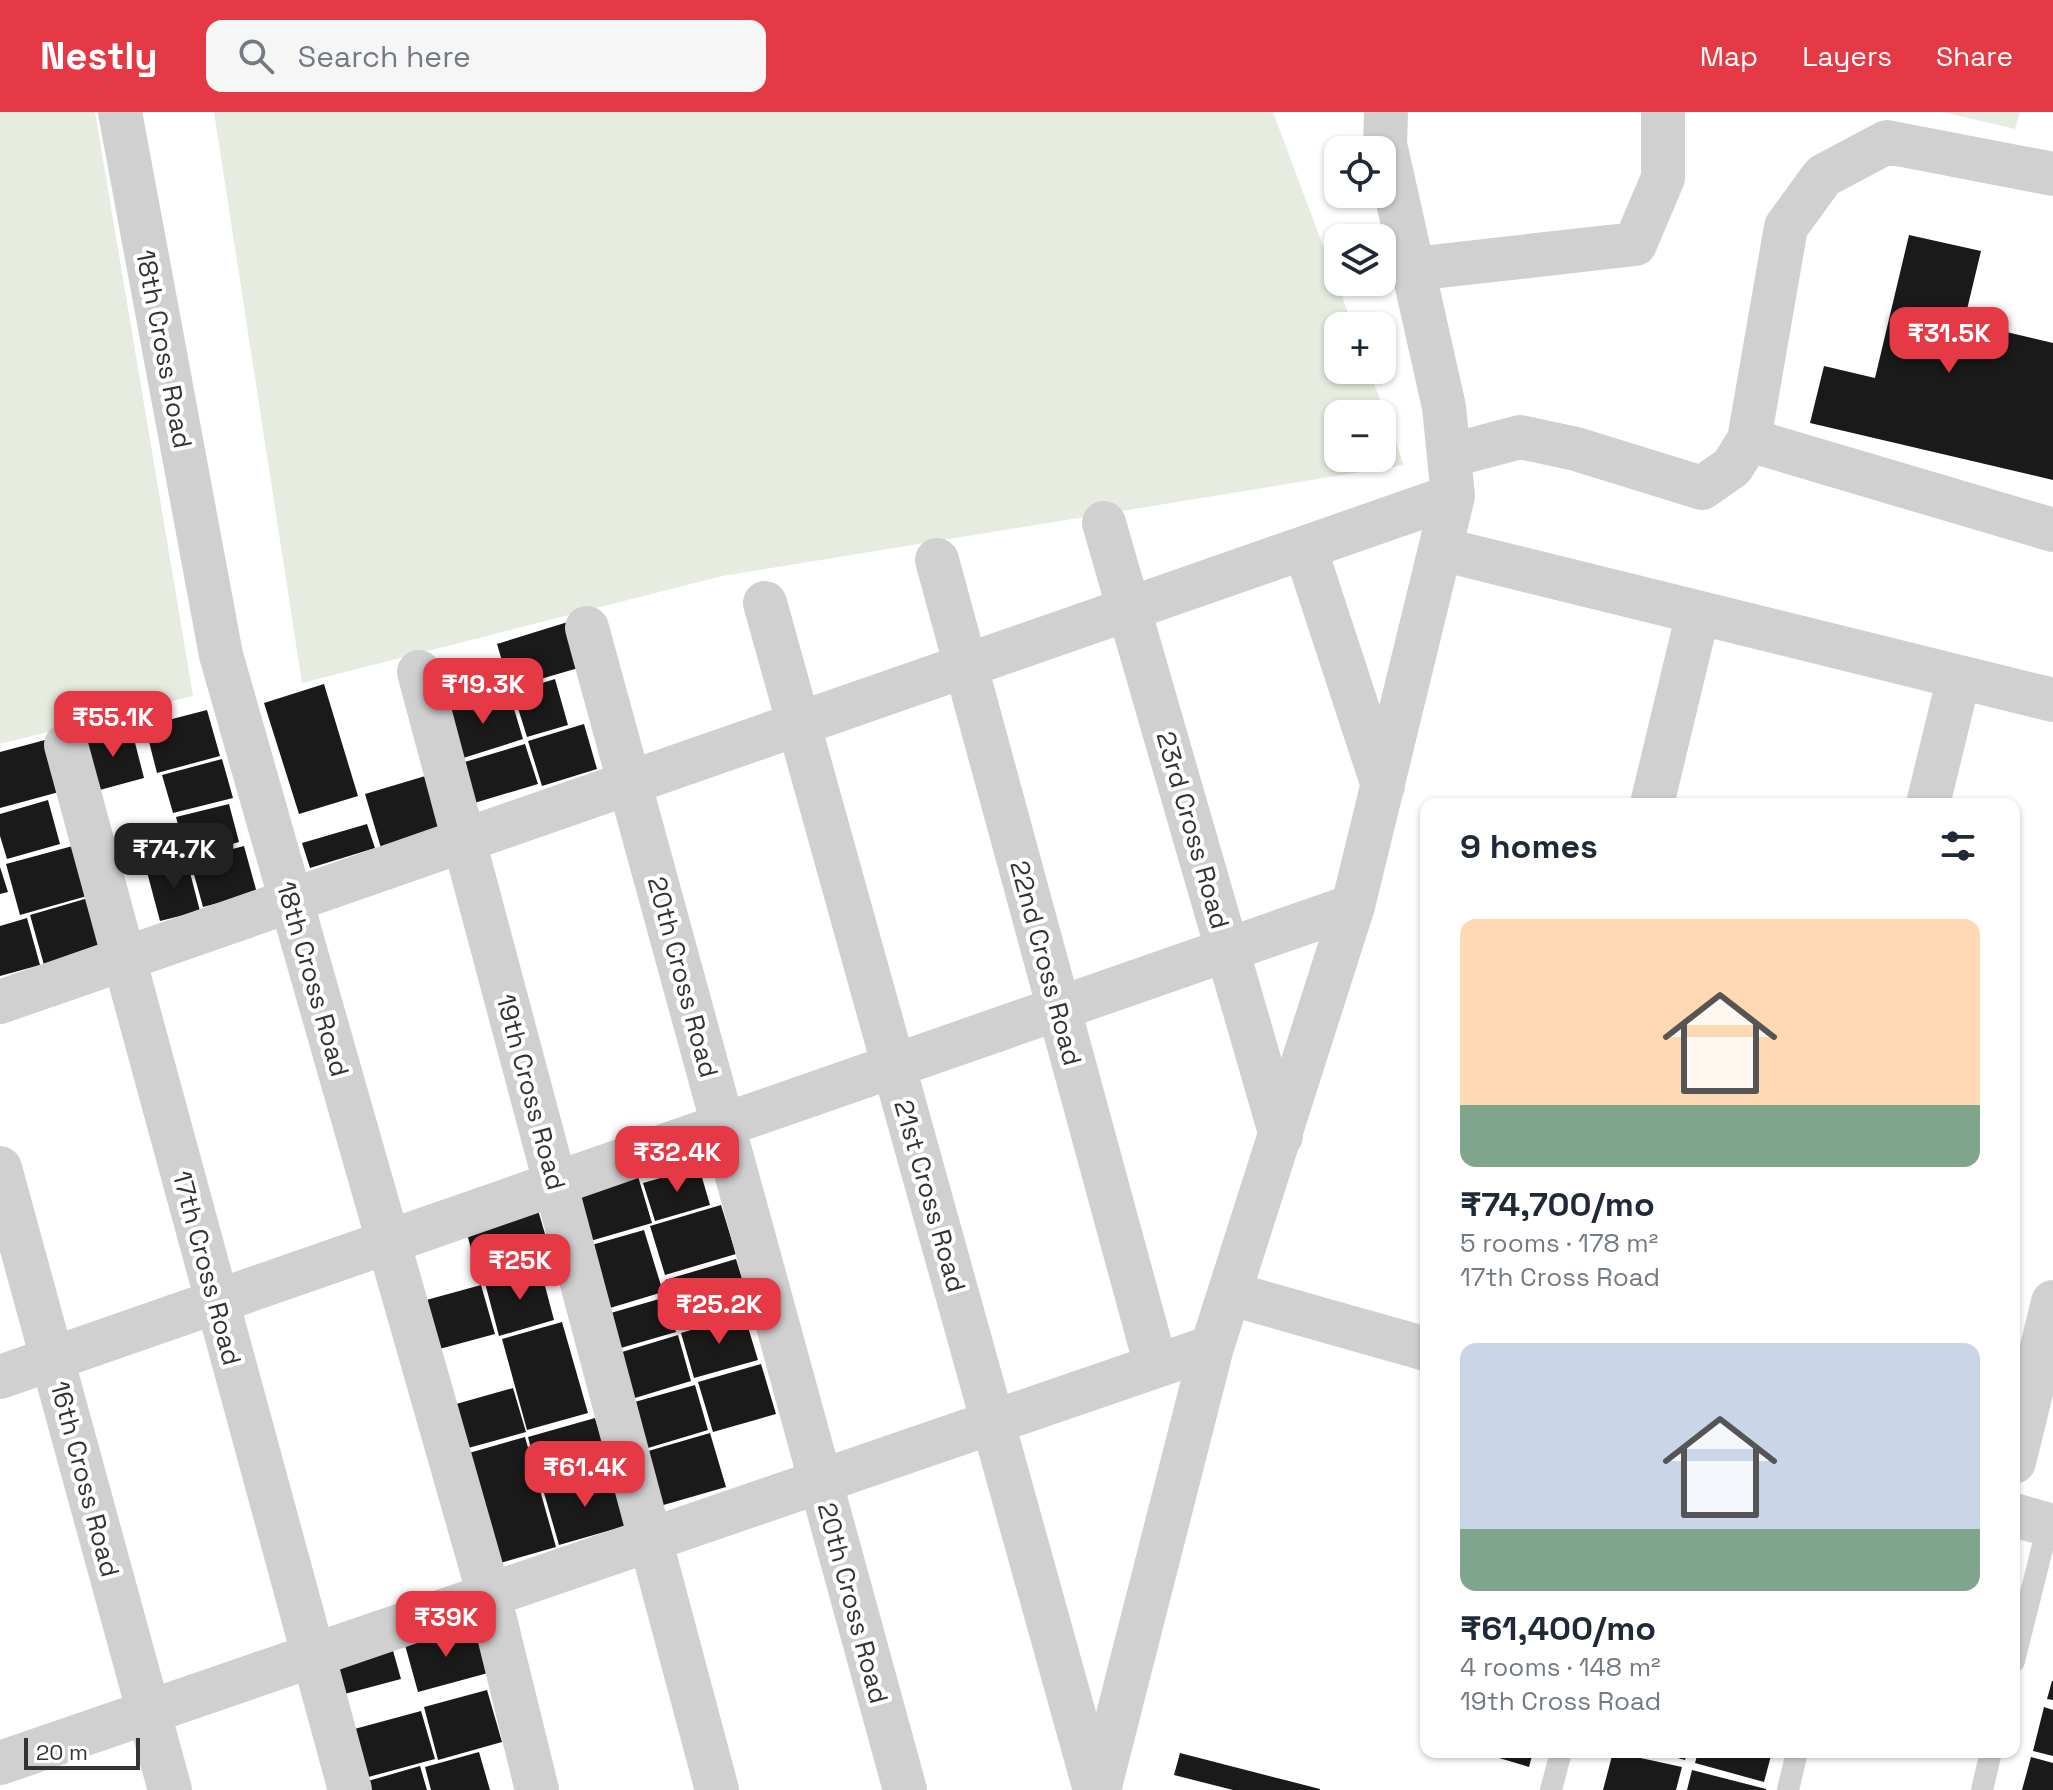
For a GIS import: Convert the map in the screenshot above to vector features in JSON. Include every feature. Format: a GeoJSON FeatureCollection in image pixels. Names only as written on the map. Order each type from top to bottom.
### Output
{"type":"FeatureCollection","features":[{"type":"Feature","properties":{"kind":"street","name":"18th Cross Road"},"geometry":{"type":"LineString","coordinates":[[120,112],[221,655],[385,1242],[489,1595],[537,1790]]}},
{"type":"Feature","properties":{"kind":"street"},"geometry":{"type":"LineString","coordinates":[[1097,1790],[1212,1347],[1232,1294],[1353,906],[1441,549],[1451,476],[1444,407],[1385,144],[1386,112]]}},
{"type":"Feature","properties":{"kind":"street"},"geometry":{"type":"LineString","coordinates":[[1413,269],[1635,244],[1663,178],[1663,112]]}},
{"type":"Feature","properties":{"kind":"street"},"geometry":{"type":"LineString","coordinates":[[0,1002],[1305,548],[1451,476],[1520,437],[1576,449],[1702,488],[1732,467],[1749,440],[1786,227],[1823,176],[1887,142],[2053,174]]}},
{"type":"Feature","properties":{"kind":"street"},"geometry":{"type":"LineString","coordinates":[[1749,440],[2053,530]]}},
{"type":"Feature","properties":{"kind":"street","name":"23rd Cross Road"},"geometry":{"type":"LineString","coordinates":[[1104,523],[1281,1136]]}},
{"type":"Feature","properties":{"kind":"street"},"geometry":{"type":"LineString","coordinates":[[1305,548],[1383,786]]}},
{"type":"Feature","properties":{"kind":"street"},"geometry":{"type":"LineString","coordinates":[[1441,549],[2053,700]]}},
{"type":"Feature","properties":{"kind":"street","name":"22nd Cross Road"},"geometry":{"type":"LineString","coordinates":[[937,560],[1156,1366]]}},
{"type":"Feature","properties":{"kind":"street","name":"21st Cross Road"},"geometry":{"type":"LineString","coordinates":[[765,603],[1097,1790]]}},
{"type":"Feature","properties":{"kind":"street"},"geometry":{"type":"LineString","coordinates":[[1653,798],[1698,613]]}},
{"type":"Feature","properties":{"kind":"street","name":"20th Cross Road"},"geometry":{"type":"LineString","coordinates":[[587,628],[905,1790]]}},
{"type":"Feature","properties":{"kind":"street","name":"19th Cross Road"},"geometry":{"type":"LineString","coordinates":[[419,672],[717,1790]]}},
{"type":"Feature","properties":{"kind":"street"},"geometry":{"type":"LineString","coordinates":[[1929,798],[1959,677]]}},
{"type":"Feature","properties":{"kind":"street","name":"17th Cross Road"},"geometry":{"type":"LineString","coordinates":[[66,745],[350,1790]]}},
{"type":"Feature","properties":{"kind":"street"},"geometry":{"type":"LineString","coordinates":[[0,1377],[1353,906]]}},
{"type":"Feature","properties":{"kind":"street","name":"16th Cross Road"},"geometry":{"type":"LineString","coordinates":[[0,1168],[170,1790]]}},
{"type":"Feature","properties":{"kind":"street"},"geometry":{"type":"LineString","coordinates":[[1232,1294],[1420,1347]]}},
{"type":"Feature","properties":{"kind":"street"},"geometry":{"type":"LineString","coordinates":[[2020,1437],[2053,1302]]}},
{"type":"Feature","properties":{"kind":"street"},"geometry":{"type":"LineString","coordinates":[[0,1763],[1212,1347]]}},
{"type":"Feature","properties":{"kind":"lane"},"geometry":{"type":"LineString","coordinates":[[2020,1626],[2038,1522]]}},
{"type":"Feature","properties":{"kind":"lane"},"geometry":{"type":"LineString","coordinates":[[1551,1790],[1559,1758]]}},
{"type":"Feature","properties":{"kind":"lane"},"geometry":{"type":"LineString","coordinates":[[1788,1790],[1796,1758]]}},
{"type":"Feature","properties":{"kind":"lane"},"geometry":{"type":"LineString","coordinates":[[1982,1790],[1990,1758]]}},
{"type":"Feature","properties":{"kind":"shaded area"},"geometry":{"type":"Polygon","coordinates":[[[0,112],[95,112],[193,696],[0,744],[0,112]]]}},
{"type":"Feature","properties":{"kind":"shaded area"},"geometry":{"type":"Polygon","coordinates":[[[214,112],[1273,112],[1324,248],[1324,296],[1342,296],[1348,312],[1324,312],[1324,384],[1374,384],[1380,400],[1324,400],[1324,472],[1361,472],[722,576],[302,683],[214,112]]]}},
{"type":"Feature","properties":{"kind":"shaded area"},"geometry":{"type":"Polygon","coordinates":[[[1943,112],[2020,112],[2015,129],[1943,112]]]}},
{"type":"Feature","properties":{"kind":"shaded area"},"geometry":{"type":"Polygon","coordinates":[[[1396,443],[1404,465],[1396,466],[1396,443]]]}},
{"type":"Feature","properties":{"kind":"building"},"geometry":{"type":"Polygon","coordinates":[[[1909,235],[1981,251],[1964,322],[2053,343],[2053,480],[1810,423],[1824,366],[1875,378],[1909,235]]]}},
{"type":"Feature","properties":{"kind":"building"},"geometry":{"type":"Polygon","coordinates":[[[571,621],[585,666],[510,688],[497,644],[571,621]]]}},
{"type":"Feature","properties":{"kind":"building"},"geometry":{"type":"Polygon","coordinates":[[[555,679],[568,725],[527,737],[513,692],[555,679]]]}},
{"type":"Feature","properties":{"kind":"building"},"geometry":{"type":"Polygon","coordinates":[[[324,684],[358,796],[299,814],[264,703],[324,684]]]}},
{"type":"Feature","properties":{"kind":"building"},"geometry":{"type":"Polygon","coordinates":[[[509,692],[523,739],[457,760],[443,712],[509,692]]]}},
{"type":"Feature","properties":{"kind":"building"},"geometry":{"type":"Polygon","coordinates":[[[207,710],[220,756],[157,773],[145,726],[207,710]]]}},
{"type":"Feature","properties":{"kind":"building"},"geometry":{"type":"Polygon","coordinates":[[[584,724],[597,769],[542,786],[528,741],[584,724]]]}},
{"type":"Feature","properties":{"kind":"building"},"geometry":{"type":"Polygon","coordinates":[[[131,727],[144,778],[96,791],[82,740],[131,727]]]}},
{"type":"Feature","properties":{"kind":"building"},"geometry":{"type":"Polygon","coordinates":[[[45,740],[59,792],[0,808],[0,752],[45,740]]]}},
{"type":"Feature","properties":{"kind":"building"},"geometry":{"type":"Polygon","coordinates":[[[525,744],[538,784],[471,804],[458,764],[525,744]]]}},
{"type":"Feature","properties":{"kind":"building"},"geometry":{"type":"Polygon","coordinates":[[[222,759],[233,798],[173,813],[162,775],[222,759]]]}},
{"type":"Feature","properties":{"kind":"building"},"geometry":{"type":"Polygon","coordinates":[[[432,774],[448,827],[381,848],[365,794],[432,774]]]}},
{"type":"Feature","properties":{"kind":"building"},"geometry":{"type":"Polygon","coordinates":[[[48,800],[60,844],[7,859],[0,836],[0,814],[48,800]]]}},
{"type":"Feature","properties":{"kind":"building"},"geometry":{"type":"Polygon","coordinates":[[[229,804],[239,842],[186,856],[176,817],[229,804]]]}},
{"type":"Feature","properties":{"kind":"building"},"geometry":{"type":"Polygon","coordinates":[[[367,824],[375,848],[310,868],[302,843],[367,824]]]}},
{"type":"Feature","properties":{"kind":"building"},"geometry":{"type":"Polygon","coordinates":[[[80,844],[94,894],[20,915],[6,864],[80,844]]]}},
{"type":"Feature","properties":{"kind":"building"},"geometry":{"type":"Polygon","coordinates":[[[244,846],[257,893],[203,907],[190,860],[244,846]]]}},
{"type":"Feature","properties":{"kind":"building"},"geometry":{"type":"Polygon","coordinates":[[[187,861],[200,911],[160,921],[147,872],[187,861]]]}},
{"type":"Feature","properties":{"kind":"building"},"geometry":{"type":"Polygon","coordinates":[[[0,867],[8,892],[0,894],[0,867]]]}},
{"type":"Feature","properties":{"kind":"building"},"geometry":{"type":"Polygon","coordinates":[[[95,896],[109,946],[44,965],[30,915],[95,896]]]}},
{"type":"Feature","properties":{"kind":"building"},"geometry":{"type":"Polygon","coordinates":[[[27,918],[40,965],[0,976],[0,926],[27,918]]]}},
{"type":"Feature","properties":{"kind":"building"},"geometry":{"type":"Polygon","coordinates":[[[699,1167],[710,1205],[655,1221],[643,1183],[699,1167]]]}},
{"type":"Feature","properties":{"kind":"building"},"geometry":{"type":"Polygon","coordinates":[[[637,1173],[652,1223],[580,1244],[565,1194],[637,1173]]]}},
{"type":"Feature","properties":{"kind":"building"},"geometry":{"type":"Polygon","coordinates":[[[721,1205],[736,1254],[665,1275],[650,1226],[721,1205]]]}},
{"type":"Feature","properties":{"kind":"building"},"geometry":{"type":"Polygon","coordinates":[[[538,1210],[552,1258],[479,1279],[466,1230],[538,1210]]]}},
{"type":"Feature","properties":{"kind":"building"},"geometry":{"type":"Polygon","coordinates":[[[644,1230],[663,1292],[600,1311],[581,1248],[644,1230]]]}},
{"type":"Feature","properties":{"kind":"building"},"geometry":{"type":"Polygon","coordinates":[[[736,1259],[751,1308],[680,1329],[665,1280],[736,1259]]]}},
{"type":"Feature","properties":{"kind":"building"},"geometry":{"type":"Polygon","coordinates":[[[540,1267],[554,1320],[499,1336],[485,1283],[540,1267]]]}},
{"type":"Feature","properties":{"kind":"building"},"geometry":{"type":"Polygon","coordinates":[[[481,1285],[495,1334],[432,1351],[419,1302],[481,1285]]]}},
{"type":"Feature","properties":{"kind":"building"},"geometry":{"type":"Polygon","coordinates":[[[666,1297],[676,1332],[607,1352],[597,1317],[666,1297]]]}},
{"type":"Feature","properties":{"kind":"building"},"geometry":{"type":"Polygon","coordinates":[[[744,1314],[758,1360],[694,1378],[681,1333],[744,1314]]]}},
{"type":"Feature","properties":{"kind":"building"},"geometry":{"type":"Polygon","coordinates":[[[562,1322],[588,1413],[527,1430],[502,1339],[562,1322]]]}},
{"type":"Feature","properties":{"kind":"building"},"geometry":{"type":"Polygon","coordinates":[[[678,1335],[691,1381],[625,1401],[612,1355],[678,1335]]]}},
{"type":"Feature","properties":{"kind":"building"},"geometry":{"type":"Polygon","coordinates":[[[761,1364],[776,1414],[713,1432],[698,1382],[761,1364]]]}},
{"type":"Feature","properties":{"kind":"building"},"geometry":{"type":"Polygon","coordinates":[[[695,1385],[708,1430],[638,1451],[624,1405],[695,1385]]]}},
{"type":"Feature","properties":{"kind":"building"},"geometry":{"type":"Polygon","coordinates":[[[513,1388],[526,1432],[461,1450],[449,1406],[513,1388]]]}},
{"type":"Feature","properties":{"kind":"building"},"geometry":{"type":"Polygon","coordinates":[[[595,1418],[611,1470],[542,1489],[528,1437],[595,1418]]]}},
{"type":"Feature","properties":{"kind":"building"},"geometry":{"type":"Polygon","coordinates":[[[710,1433],[726,1487],[653,1508],[638,1454],[710,1433]]]}},
{"type":"Feature","properties":{"kind":"building"},"geometry":{"type":"Polygon","coordinates":[[[525,1437],[556,1547],[493,1565],[462,1455],[525,1437]]]}},
{"type":"Feature","properties":{"kind":"building"},"geometry":{"type":"Polygon","coordinates":[[[611,1474],[625,1526],[559,1545],[544,1493],[611,1474]]]}},
{"type":"Feature","properties":{"kind":"building"},"geometry":{"type":"Polygon","coordinates":[[[475,1626],[488,1673],[418,1692],[405,1645],[475,1626]]]}},
{"type":"Feature","properties":{"kind":"building"},"geometry":{"type":"Polygon","coordinates":[[[392,1647],[401,1679],[337,1696],[328,1665],[392,1647]]]}},
{"type":"Feature","properties":{"kind":"building"},"geometry":{"type":"Polygon","coordinates":[[[2053,1681],[2053,1700],[2047,1699],[2053,1681]]]}},
{"type":"Feature","properties":{"kind":"building"},"geometry":{"type":"Polygon","coordinates":[[[487,1690],[502,1742],[438,1760],[424,1707],[487,1690]]]}},
{"type":"Feature","properties":{"kind":"building"},"geometry":{"type":"Polygon","coordinates":[[[2044,1707],[2053,1710],[2053,1756],[2033,1751],[2044,1707]]]}},
{"type":"Feature","properties":{"kind":"building"},"geometry":{"type":"Polygon","coordinates":[[[421,1711],[435,1759],[361,1779],[347,1731],[421,1711]]]}},
{"type":"Feature","properties":{"kind":"building"},"geometry":{"type":"Polygon","coordinates":[[[479,1752],[490,1790],[431,1790],[425,1767],[479,1752]]]}},
{"type":"Feature","properties":{"kind":"building"},"geometry":{"type":"Polygon","coordinates":[[[1180,1753],[1320,1790],[1233,1790],[1174,1775],[1180,1753]]]}},
{"type":"Feature","properties":{"kind":"building"},"geometry":{"type":"Polygon","coordinates":[[[2031,1757],[2053,1763],[2053,1790],[2022,1790],[2031,1757]]]}},
{"type":"Feature","properties":{"kind":"building"},"geometry":{"type":"Polygon","coordinates":[[[1499,1758],[1531,1758],[1529,1767],[1499,1758]]]}},
{"type":"Feature","properties":{"kind":"building"},"geometry":{"type":"Polygon","coordinates":[[[1611,1758],[1641,1758],[1682,1767],[1676,1790],[1603,1790],[1611,1758]]]}},
{"type":"Feature","properties":{"kind":"building"},"geometry":{"type":"Polygon","coordinates":[[[1696,1758],[1770,1758],[1764,1782],[1695,1763],[1696,1758]]]}},
{"type":"Feature","properties":{"kind":"building"},"geometry":{"type":"Polygon","coordinates":[[[420,1766],[427,1790],[363,1790],[361,1783],[420,1766]]]}},
{"type":"Feature","properties":{"kind":"building"},"geometry":{"type":"Polygon","coordinates":[[[1692,1770],[1766,1789],[1766,1790],[1687,1790],[1692,1770]]]}}]}
